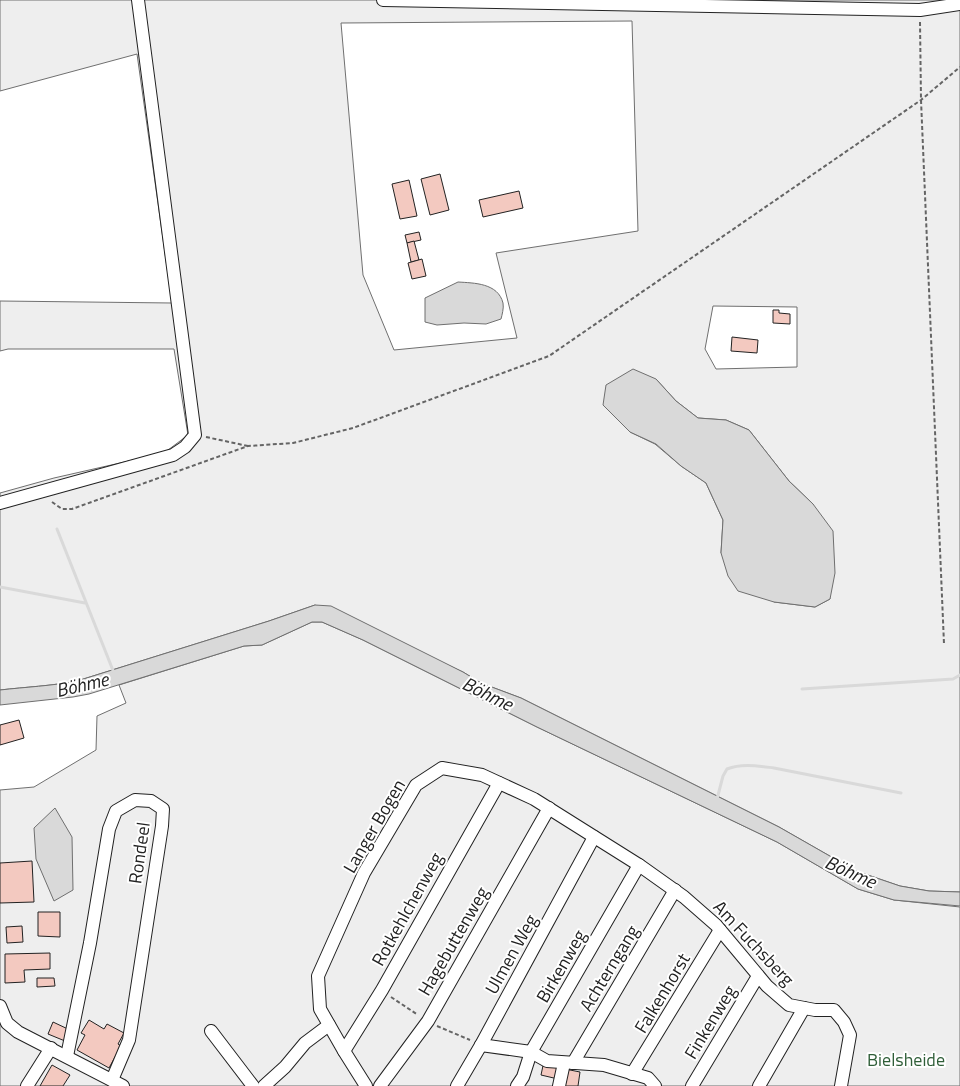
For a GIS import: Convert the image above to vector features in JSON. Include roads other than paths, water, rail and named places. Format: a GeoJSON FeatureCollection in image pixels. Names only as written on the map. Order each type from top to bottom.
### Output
{"type":"FeatureCollection","features":[{"type":"Feature","properties":{"kind":"street"},"geometry":{"type":"LineString","coordinates":[[0,504],[173,455],[185,447],[195,435],[138,0]]}},
{"type":"Feature","properties":{"kind":"street"},"geometry":{"type":"LineString","coordinates":[[383,0],[920,10],[960,4]]}},
{"type":"Feature","properties":{"kind":"street","name":"Langer Bogen"},"geometry":{"type":"LineString","coordinates":[[366,1086],[320,1008],[318,976],[364,873],[416,785],[442,768],[482,775],[534,799],[639,866]]}},
{"type":"Feature","properties":{"kind":"street","name":"Rotkehlchenweg"},"geometry":{"type":"LineString","coordinates":[[344,1051],[382,990],[498,783]]}},
{"type":"Feature","properties":{"kind":"street","name":"Rondeel"},"geometry":{"type":"LineString","coordinates":[[67,1056],[90,943],[109,829],[116,811],[135,800],[151,801],[162,809],[162,826],[129,1040],[118,1083]]}},
{"type":"Feature","properties":{"kind":"street","name":"Hagebuttenweg"},"geometry":{"type":"LineString","coordinates":[[380,1086],[428,1022],[548,808]]}},
{"type":"Feature","properties":{"kind":"street","name":"Ulmen Weg"},"geometry":{"type":"LineString","coordinates":[[457,1086],[594,837]]}},
{"type":"Feature","properties":{"kind":"street","name":"Am Fuchsberg"},"geometry":{"type":"LineString","coordinates":[[639,866],[674,890],[720,930],[767,986],[789,1005],[815,1010],[834,1010],[844,1022],[850,1035],[841,1086]]}},
{"type":"Feature","properties":{"kind":"street","name":"Birkenweg"},"geometry":{"type":"LineString","coordinates":[[518,1086],[531,1052],[639,866]]}},
{"type":"Feature","properties":{"kind":"street","name":"Achterngang"},"geometry":{"type":"LineString","coordinates":[[559,1086],[568,1063],[674,890]]}},
{"type":"Feature","properties":{"kind":"street","name":"Falkenhorst"},"geometry":{"type":"LineString","coordinates":[[632,1074],[720,930]]}},
{"type":"Feature","properties":{"kind":"street","name":"Finkenweg"},"geometry":{"type":"LineString","coordinates":[[692,1086],[758,976]]}},
{"type":"Feature","properties":{"kind":"street"},"geometry":{"type":"LineString","coordinates":[[0,1006],[8,1022],[18,1032],[118,1083]]}},
{"type":"Feature","properties":{"kind":"street"},"geometry":{"type":"LineString","coordinates":[[758,1086],[804,1008]]}},
{"type":"Feature","properties":{"kind":"street"},"geometry":{"type":"LineString","coordinates":[[264,1086],[285,1067],[305,1043],[329,1025]]}},
{"type":"Feature","properties":{"kind":"street"},"geometry":{"type":"LineString","coordinates":[[212,1031],[253,1086]]}},
{"type":"Feature","properties":{"kind":"street"},"geometry":{"type":"LineString","coordinates":[[481,1045],[531,1052],[547,1062],[604,1065],[648,1078],[655,1086]]}},
{"type":"Feature","properties":{"kind":"street"},"geometry":{"type":"LineString","coordinates":[[28,1086],[51,1048]]}},
{"type":"Feature","properties":{"kind":"water"},"geometry":{"type":"Polygon","coordinates":[[[458,282],[485,285],[496,291],[503,303],[501,319],[486,324],[437,325],[425,322],[425,298],[458,282]]]}},
{"type":"Feature","properties":{"kind":"water"},"geometry":{"type":"Polygon","coordinates":[[[633,369],[656,379],[676,401],[698,418],[726,420],[749,430],[789,481],[813,504],[833,531],[835,573],[830,599],[815,607],[774,602],[738,591],[728,576],[721,553],[723,520],[706,483],[681,466],[656,444],[630,432],[603,405],[606,385],[633,369]]]}},
{"type":"Feature","properties":{"kind":"water","name":"Böhme"},"geometry":{"type":"Polygon","coordinates":[[[315,605],[331,606],[463,672],[481,683],[521,698],[779,827],[856,871],[900,886],[929,891],[960,892],[960,906],[894,900],[858,889],[777,842],[537,727],[363,640],[322,622],[312,622],[262,645],[244,646],[89,694],[0,705],[0,690],[77,681],[315,605]]]}},
{"type":"Feature","properties":{"kind":"water"},"geometry":{"type":"Polygon","coordinates":[[[55,808],[72,837],[73,890],[54,901],[36,859],[34,828],[55,808]]]}},
{"type":"Feature","properties":{"kind":"waterway","name":"Böhme"},"geometry":{"type":"LineString","coordinates":[[57,529],[114,673]]}},
{"type":"Feature","properties":{"kind":"waterway"},"geometry":{"type":"LineString","coordinates":[[0,587],[85,603]]}},
{"type":"Feature","properties":{"kind":"waterway"},"geometry":{"type":"LineString","coordinates":[[802,689],[953,679],[960,675]]}},
{"type":"Feature","properties":{"kind":"waterway"},"geometry":{"type":"LineString","coordinates":[[717,799],[723,776],[727,769],[744,766],[774,768],[901,793]]}},
{"type":"Feature","properties":{"kind":"park label","name":"Bielsheide"},"geometry":{"type":"Point","coordinates":[906,1059]}}]}
